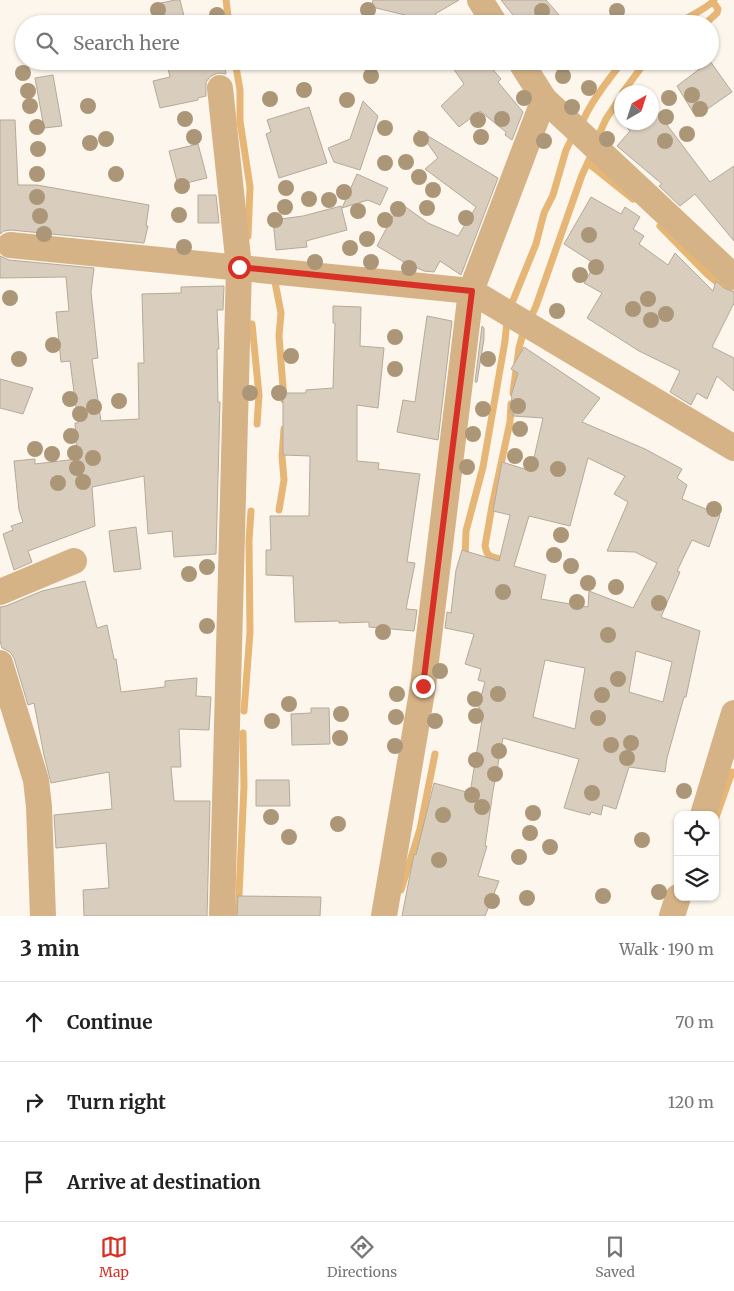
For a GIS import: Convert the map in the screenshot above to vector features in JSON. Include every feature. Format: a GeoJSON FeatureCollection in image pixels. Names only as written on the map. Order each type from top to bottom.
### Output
{"type":"FeatureCollection","features":[{"type":"Feature","properties":{"kind":"street"},"geometry":{"type":"LineString","coordinates":[[480,0],[489,15]]}},
{"type":"Feature","properties":{"kind":"street"},"geometry":{"type":"LineString","coordinates":[[526,70],[544,100],[734,278]]}},
{"type":"Feature","properties":{"kind":"street"},"geometry":{"type":"LineString","coordinates":[[220,88],[239,267],[222,916]]}},
{"type":"Feature","properties":{"kind":"street"},"geometry":{"type":"LineString","coordinates":[[384,916],[423,686],[472,291],[544,100]]}},
{"type":"Feature","properties":{"kind":"street"},"geometry":{"type":"LineString","coordinates":[[10,245],[472,291],[734,448]]}},
{"type":"Feature","properties":{"kind":"street"},"geometry":{"type":"LineString","coordinates":[[0,592],[74,561]]}},
{"type":"Feature","properties":{"kind":"street"},"geometry":{"type":"LineString","coordinates":[[0,663],[36,780],[39,807],[42,916]]}},
{"type":"Feature","properties":{"kind":"street"},"geometry":{"type":"LineString","coordinates":[[704,811],[733,723]]}},
{"type":"Feature","properties":{"kind":"street"},"geometry":{"type":"LineString","coordinates":[[672,916],[677,901]]}},
{"type":"Feature","properties":{"kind":"building"},"geometry":{"type":"Polygon","coordinates":[[[180,0],[184,15],[164,15],[161,3],[180,0]]]}},
{"type":"Feature","properties":{"kind":"building"},"geometry":{"type":"Polygon","coordinates":[[[373,0],[459,0],[436,15],[405,15],[372,7],[373,0]]]}},
{"type":"Feature","properties":{"kind":"building"},"geometry":{"type":"Polygon","coordinates":[[[501,0],[546,0],[559,15],[513,15],[501,0]]]}},
{"type":"Feature","properties":{"kind":"building"},"geometry":{"type":"Polygon","coordinates":[[[168,70],[225,70],[226,74],[218,73],[211,76],[206,82],[206,96],[198,98],[198,100],[160,108],[153,81],[170,77],[168,70]]]}},
{"type":"Feature","properties":{"kind":"building"},"geometry":{"type":"Polygon","coordinates":[[[454,70],[494,70],[501,79],[498,82],[523,112],[512,140],[505,135],[506,132],[480,111],[459,127],[441,106],[464,84],[454,70]]]}},
{"type":"Feature","properties":{"kind":"building"},"geometry":{"type":"Polygon","coordinates":[[[698,70],[716,70],[732,92],[696,117],[677,86],[698,70]]]}},
{"type":"Feature","properties":{"kind":"building"},"geometry":{"type":"Polygon","coordinates":[[[53,75],[62,126],[44,128],[35,78],[53,75]]]}},
{"type":"Feature","properties":{"kind":"building"},"geometry":{"type":"Polygon","coordinates":[[[363,101],[378,116],[360,170],[334,162],[328,148],[350,139],[363,101]]]}},
{"type":"Feature","properties":{"kind":"building"},"geometry":{"type":"Polygon","coordinates":[[[309,107],[327,163],[279,178],[266,134],[271,132],[267,120],[309,107]]]}},
{"type":"Feature","properties":{"kind":"building"},"geometry":{"type":"Polygon","coordinates":[[[659,114],[710,182],[734,166],[734,241],[695,194],[680,206],[659,186],[662,184],[617,146],[630,131],[659,130],[659,114]]]}},
{"type":"Feature","properties":{"kind":"building"},"geometry":{"type":"Polygon","coordinates":[[[0,120],[15,120],[18,185],[37,185],[149,205],[146,226],[148,226],[144,243],[11,230],[0,234],[0,120]]]}},
{"type":"Feature","properties":{"kind":"building"},"geometry":{"type":"Polygon","coordinates":[[[418,130],[498,178],[461,275],[440,261],[434,272],[424,271],[402,261],[377,246],[400,203],[428,223],[458,236],[476,207],[425,169],[438,158],[418,130]]]}},
{"type":"Feature","properties":{"kind":"building"},"geometry":{"type":"Polygon","coordinates":[[[198,144],[207,178],[178,185],[169,151],[198,144]]]}},
{"type":"Feature","properties":{"kind":"building"},"geometry":{"type":"Polygon","coordinates":[[[357,174],[388,188],[380,205],[368,200],[342,208],[357,174]]]}},
{"type":"Feature","properties":{"kind":"building"},"geometry":{"type":"Polygon","coordinates":[[[198,195],[216,195],[219,223],[198,223],[198,195]]]}},
{"type":"Feature","properties":{"kind":"building"},"geometry":{"type":"Polygon","coordinates":[[[591,197],[621,214],[625,207],[640,217],[633,229],[644,236],[639,244],[668,265],[675,253],[713,291],[716,281],[724,288],[734,292],[734,303],[712,347],[734,358],[734,391],[717,376],[707,399],[697,393],[691,405],[670,392],[680,371],[639,351],[587,318],[602,293],[584,283],[595,264],[564,244],[591,197]]]}},
{"type":"Feature","properties":{"kind":"building"},"geometry":{"type":"Polygon","coordinates":[[[341,206],[347,230],[306,241],[307,247],[276,250],[273,220],[303,216],[341,206]]]}},
{"type":"Feature","properties":{"kind":"building"},"geometry":{"type":"Polygon","coordinates":[[[0,256],[9,260],[94,268],[91,292],[98,358],[92,359],[101,421],[139,419],[138,363],[144,363],[142,294],[181,293],[181,287],[224,286],[223,310],[217,310],[219,349],[217,349],[218,402],[220,402],[216,554],[174,557],[172,531],[148,534],[144,476],[92,487],[95,526],[28,551],[32,562],[14,570],[3,534],[13,530],[11,526],[23,522],[19,510],[14,461],[35,459],[35,464],[77,459],[75,423],[78,423],[70,361],[61,362],[56,312],[69,311],[66,277],[0,278],[0,256]]]}},
{"type":"Feature","properties":{"kind":"building"},"geometry":{"type":"Polygon","coordinates":[[[333,306],[361,307],[360,346],[384,348],[378,408],[357,405],[357,461],[379,463],[378,469],[420,474],[407,562],[415,563],[406,609],[417,610],[414,631],[369,627],[369,622],[295,622],[293,576],[266,575],[266,550],[271,550],[270,516],[309,516],[310,456],[283,455],[283,393],[306,393],[306,390],[333,388],[335,323],[333,323],[333,306]]]}},
{"type":"Feature","properties":{"kind":"building"},"geometry":{"type":"Polygon","coordinates":[[[427,316],[452,321],[438,440],[397,432],[403,400],[415,402],[427,316]]]}},
{"type":"Feature","properties":{"kind":"building"},"geometry":{"type":"Polygon","coordinates":[[[482,326],[484,328],[484,339],[477,382],[475,382],[482,326]]]}},
{"type":"Feature","properties":{"kind":"building"},"geometry":{"type":"Polygon","coordinates":[[[524,347],[600,398],[582,422],[645,449],[682,469],[677,478],[687,485],[682,499],[720,515],[709,547],[692,540],[677,571],[680,572],[661,617],[700,631],[686,697],[684,697],[665,772],[629,767],[616,809],[603,805],[601,815],[591,812],[590,815],[564,808],[579,759],[503,738],[493,791],[485,846],[487,846],[478,876],[499,881],[485,916],[402,916],[414,854],[416,855],[434,783],[470,793],[482,720],[478,719],[480,708],[478,707],[485,682],[478,680],[481,669],[465,664],[474,634],[445,628],[447,612],[451,613],[456,570],[462,550],[499,561],[510,515],[493,511],[502,462],[531,471],[543,418],[513,416],[514,412],[510,412],[511,396],[518,373],[511,369],[524,347]],[[588,458],[570,526],[529,516],[514,566],[546,575],[541,599],[588,607],[589,591],[633,608],[657,563],[635,552],[607,551],[628,502],[614,494],[625,476],[588,458]],[[636,651],[629,692],[663,702],[672,662],[636,651]],[[545,660],[533,717],[575,729],[585,668],[545,660]]]}},
{"type":"Feature","properties":{"kind":"building"},"geometry":{"type":"Polygon","coordinates":[[[0,379],[33,388],[23,414],[0,408],[0,379]]]}},
{"type":"Feature","properties":{"kind":"building"},"geometry":{"type":"Polygon","coordinates":[[[136,527],[141,569],[114,572],[109,531],[136,527]]]}},
{"type":"Feature","properties":{"kind":"building"},"geometry":{"type":"Polygon","coordinates":[[[85,581],[97,628],[107,625],[114,659],[116,659],[121,692],[165,687],[165,681],[197,678],[196,696],[211,697],[209,730],[179,729],[181,767],[171,767],[174,801],[210,801],[207,916],[84,916],[83,890],[109,888],[106,843],[56,848],[54,815],[112,809],[109,772],[51,783],[34,703],[28,705],[14,658],[10,652],[2,648],[0,641],[0,607],[42,591],[85,581]]]}},
{"type":"Feature","properties":{"kind":"building"},"geometry":{"type":"Polygon","coordinates":[[[311,708],[329,708],[330,744],[292,745],[291,714],[311,713],[311,708]]]}},
{"type":"Feature","properties":{"kind":"building"},"geometry":{"type":"Polygon","coordinates":[[[256,780],[289,780],[290,806],[256,806],[256,780]]]}},
{"type":"Feature","properties":{"kind":"building"},"geometry":{"type":"Polygon","coordinates":[[[238,896],[321,897],[320,916],[237,916],[238,896]]]}},
{"type":"Feature","properties":{"kind":"waterway"},"geometry":{"type":"LineString","coordinates":[[226,0],[228,15]]}},
{"type":"Feature","properties":{"kind":"waterway"},"geometry":{"type":"LineString","coordinates":[[693,15],[714,0]]}},
{"type":"Feature","properties":{"kind":"waterway"},"geometry":{"type":"LineString","coordinates":[[713,2],[718,9],[715,15]]}},
{"type":"Feature","properties":{"kind":"waterway"},"geometry":{"type":"LineString","coordinates":[[237,70],[240,90],[240,121],[250,187],[248,236]]}},
{"type":"Feature","properties":{"kind":"waterway"},"geometry":{"type":"LineString","coordinates":[[581,126],[594,101],[616,70]]}},
{"type":"Feature","properties":{"kind":"waterway"},"geometry":{"type":"LineString","coordinates":[[628,85],[639,70]]}},
{"type":"Feature","properties":{"kind":"waterway"},"geometry":{"type":"LineString","coordinates":[[596,141],[614,107]]}},
{"type":"Feature","properties":{"kind":"waterway"},"geometry":{"type":"LineString","coordinates":[[510,308],[536,244],[544,213],[553,195],[566,150],[571,140],[576,136]]}},
{"type":"Feature","properties":{"kind":"waterway"},"geometry":{"type":"LineString","coordinates":[[513,393],[522,337],[536,306],[582,175],[593,151]]}},
{"type":"Feature","properties":{"kind":"waterway"},"geometry":{"type":"LineString","coordinates":[[588,163],[633,199]]}},
{"type":"Feature","properties":{"kind":"waterway"},"geometry":{"type":"LineString","coordinates":[[660,226],[707,274],[734,296]]}},
{"type":"Feature","properties":{"kind":"waterway"},"geometry":{"type":"LineString","coordinates":[[274,277],[281,313],[279,336],[284,400]]}},
{"type":"Feature","properties":{"kind":"waterway"},"geometry":{"type":"LineString","coordinates":[[465,559],[466,531],[483,467],[507,320]]}},
{"type":"Feature","properties":{"kind":"waterway"},"geometry":{"type":"LineString","coordinates":[[252,324],[259,395],[257,424]]}},
{"type":"Feature","properties":{"kind":"waterway"},"geometry":{"type":"LineString","coordinates":[[506,561],[490,556],[485,546],[510,422],[511,404]]}},
{"type":"Feature","properties":{"kind":"waterway"},"geometry":{"type":"LineString","coordinates":[[279,510],[284,480],[282,456],[284,429]]}},
{"type":"Feature","properties":{"kind":"waterway"},"geometry":{"type":"LineString","coordinates":[[244,711],[250,632],[249,541],[251,511]]}},
{"type":"Feature","properties":{"kind":"waterway"},"geometry":{"type":"LineString","coordinates":[[238,916],[244,786],[243,733]]}},
{"type":"Feature","properties":{"kind":"waterway"},"geometry":{"type":"LineString","coordinates":[[401,890],[420,829],[435,754]]}},
{"type":"Feature","properties":{"kind":"waterway"},"geometry":{"type":"LineString","coordinates":[[718,811],[732,772]]}},
{"type":"Feature","properties":{"kind":"route"},"geometry":{"type":"LineString","coordinates":[[239,267],[472,291],[423,686]]}}]}
